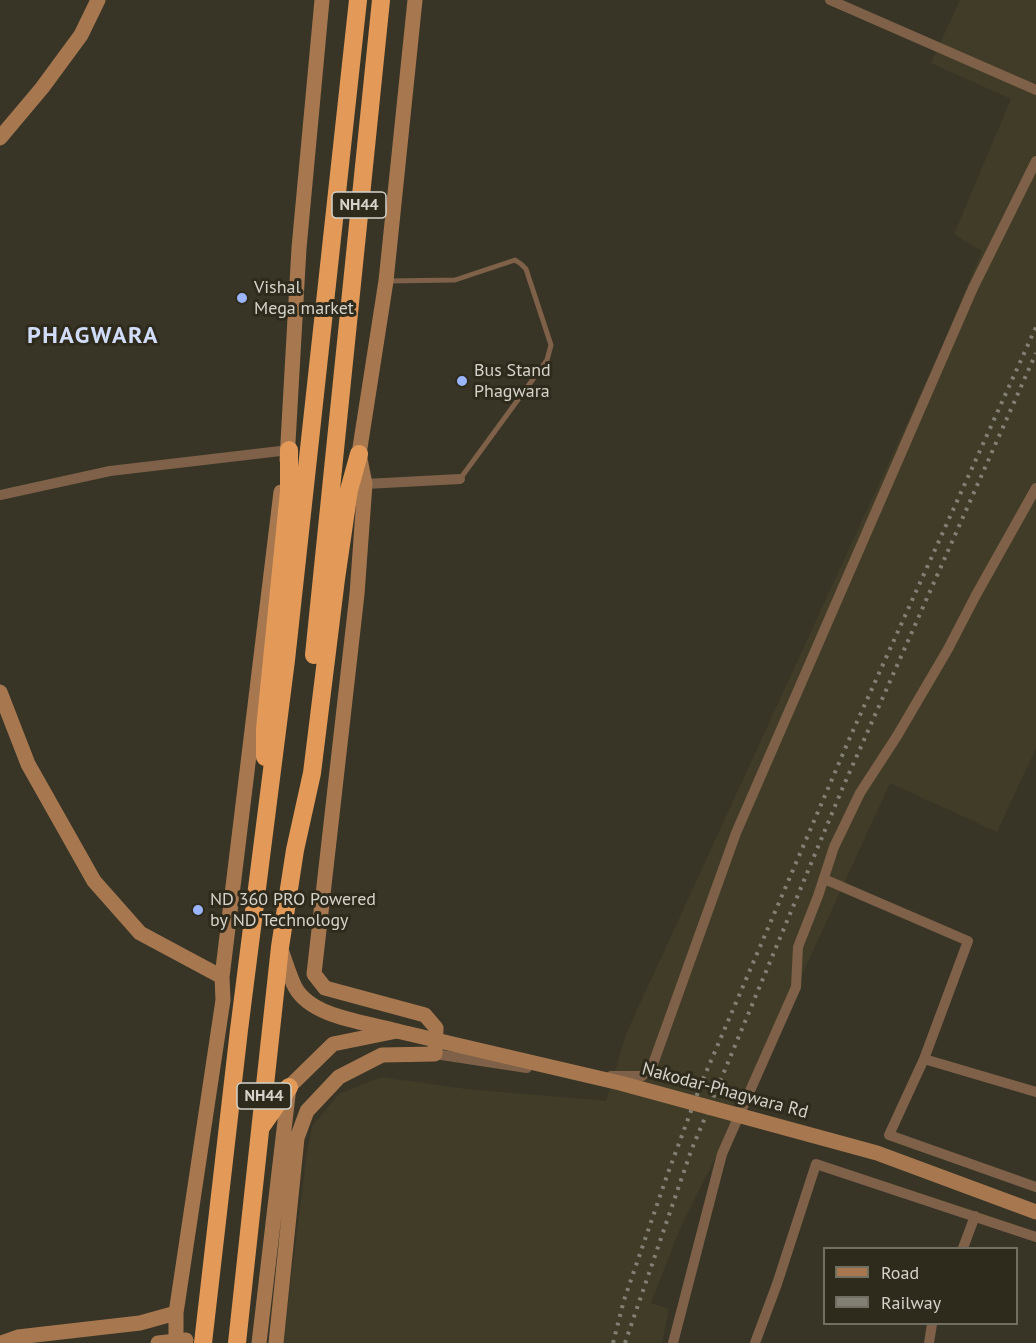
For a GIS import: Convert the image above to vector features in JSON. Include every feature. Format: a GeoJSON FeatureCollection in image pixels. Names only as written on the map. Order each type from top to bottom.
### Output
{"type":"FeatureCollection","features":[{"type":"Feature","properties":{"kind":"highway","name":"NH44"},"geometry":{"type":"LineString","coordinates":[[192,1341],[239,1030],[265,837],[358,0]]}},
{"type":"Feature","properties":{"kind":"highway","name":"NH44"},"geometry":{"type":"LineString","coordinates":[[237,1343],[280,947],[295,850],[381,0]]}},
{"type":"Feature","properties":{"kind":"highway"},"geometry":{"type":"LineString","coordinates":[[265,837],[265,729],[289,492],[289,450]]}},
{"type":"Feature","properties":{"kind":"highway"},"geometry":{"type":"LineString","coordinates":[[295,850],[312,773],[347,501],[359,454]]}},
{"type":"Feature","properties":{"kind":"highway"},"geometry":{"type":"LineString","coordinates":[[260,1129],[289,1087]]}},
{"type":"Feature","properties":{"kind":"main road"},"geometry":{"type":"LineString","coordinates":[[0,138],[42,88],[81,35],[98,0]]}},
{"type":"Feature","properties":{"kind":"main road"},"geometry":{"type":"LineString","coordinates":[[158,1343],[192,1341],[176,1313],[223,1000],[222,977],[261,646],[280,497],[289,450],[299,249],[322,0]]}},
{"type":"Feature","properties":{"kind":"main road"},"geometry":{"type":"LineString","coordinates":[[276,1343],[297,1138],[307,1111],[339,1077],[382,1055],[435,1054],[436,1028],[425,1015],[325,988],[314,974],[356,606],[365,484],[359,454],[386,281],[415,0]]}},
{"type":"Feature","properties":{"kind":"main road"},"geometry":{"type":"LineString","coordinates":[[0,692],[28,764],[94,880],[140,933],[222,977]]}},
{"type":"Feature","properties":{"kind":"main road","name":"Nakodar-Phagwara Rd"},"geometry":{"type":"LineString","coordinates":[[280,947],[296,989],[310,1004],[322,1011],[397,1031],[620,1083],[878,1153],[1036,1212]]}},
{"type":"Feature","properties":{"kind":"main road"},"geometry":{"type":"LineString","coordinates":[[259,1343],[289,1087],[333,1044],[397,1031]]}},
{"type":"Feature","properties":{"kind":"main road"},"geometry":{"type":"LineString","coordinates":[[0,1343],[18,1337],[140,1323],[176,1313]]}},
{"type":"Feature","properties":{"kind":"street"},"geometry":{"type":"LineString","coordinates":[[830,0],[1036,90]]}},
{"type":"Feature","properties":{"kind":"street"},"geometry":{"type":"LineString","coordinates":[[435,1054],[580,1076],[642,1077],[653,1064],[736,833],[973,288],[1036,161]]}},
{"type":"Feature","properties":{"kind":"street"},"geometry":{"type":"LineString","coordinates":[[0,495],[110,471],[289,450]]}},
{"type":"Feature","properties":{"kind":"street"},"geometry":{"type":"LineString","coordinates":[[365,484],[460,479]]}},
{"type":"Feature","properties":{"kind":"street"},"geometry":{"type":"LineString","coordinates":[[673,1343],[722,1154],[796,987],[798,947],[834,847],[860,793],[897,736],[948,649],[1036,488]]}},
{"type":"Feature","properties":{"kind":"street"},"geometry":{"type":"LineString","coordinates":[[824,879],[968,941],[924,1059],[889,1135],[1036,1187]]}},
{"type":"Feature","properties":{"kind":"street"},"geometry":{"type":"LineString","coordinates":[[924,1059],[1036,1092]]}},
{"type":"Feature","properties":{"kind":"street"},"geometry":{"type":"LineString","coordinates":[[754,1343],[794,1236],[816,1164],[1036,1237]]}},
{"type":"Feature","properties":{"kind":"street"},"geometry":{"type":"LineString","coordinates":[[963,1247],[975,1215]]}},
{"type":"Feature","properties":{"kind":"street"},"geometry":{"type":"LineString","coordinates":[[932,1325],[933,1342]]}},
{"type":"Feature","properties":{"kind":"lane"},"geometry":{"type":"LineString","coordinates":[[386,281],[455,280],[515,260],[526,269],[551,345],[550,352],[547,360],[460,479]]}},
{"type":"Feature","properties":{"kind":"shaded area"},"geometry":{"type":"Polygon","coordinates":[[[960,0],[1036,0],[1036,748],[997,832],[890,783],[748,1093],[681,1226],[651,1303],[669,1309],[662,1343],[283,1343],[312,1126],[339,1094],[381,1077],[466,1089],[606,1101],[626,1034],[940,351],[982,251],[954,234],[1011,99],[931,63],[960,0]]]}},
{"type":"Feature","properties":{"kind":"railway"},"geometry":{"type":"LineString","coordinates":[[613,1343],[624,1300],[701,1084],[851,735],[1036,327]]}},
{"type":"Feature","properties":{"kind":"railway"},"geometry":{"type":"LineString","coordinates":[[625,1343],[691,1151],[843,787],[1036,353]]}},
{"type":"Feature","properties":{"kind":"place","name":"Vishal Mega market"},"geometry":{"type":"Point","coordinates":[242,298]}},
{"type":"Feature","properties":{"kind":"place","name":"Bus Stand Phagwara"},"geometry":{"type":"Point","coordinates":[462,381]}},
{"type":"Feature","properties":{"kind":"place","name":"ND 360 PRO Powered by ND Technology"},"geometry":{"type":"Point","coordinates":[198,910]}},
{"type":"Feature","properties":{"kind":"district","name":"PHAGWARA"},"geometry":{"type":"Point","coordinates":[93,336]}}]}
